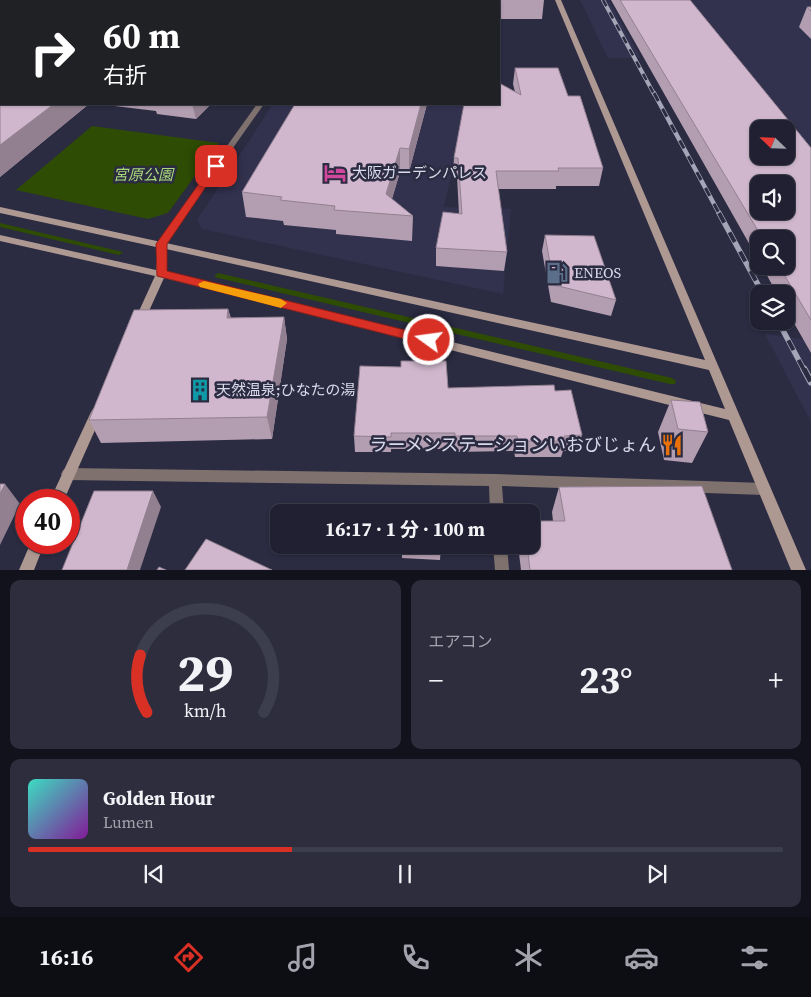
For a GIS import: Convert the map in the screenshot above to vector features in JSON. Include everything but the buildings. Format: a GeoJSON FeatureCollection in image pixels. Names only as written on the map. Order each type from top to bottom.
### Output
{"type":"FeatureCollection","features":[{"type":"Feature","properties":{"kind":"street"},"geometry":{"type":"LineString","coordinates":[[558,0],[799,570]]}},
{"type":"Feature","properties":{"kind":"street"},"geometry":{"type":"LineString","coordinates":[[133,335],[161,274],[161,244],[259,105]]}},
{"type":"Feature","properties":{"kind":"street"},"geometry":{"type":"LineString","coordinates":[[0,210],[712,366]]}},
{"type":"Feature","properties":{"kind":"street"},"geometry":{"type":"LineString","coordinates":[[0,238],[161,274],[735,416]]}},
{"type":"Feature","properties":{"kind":"street"},"geometry":{"type":"LineString","coordinates":[[62,489],[101,404]]}},
{"type":"Feature","properties":{"kind":"street"},"geometry":{"type":"LineString","coordinates":[[68,474],[495,480],[764,489]]}},
{"type":"Feature","properties":{"kind":"street"},"geometry":{"type":"LineString","coordinates":[[495,480],[496,504]]}},
{"type":"Feature","properties":{"kind":"street"},"geometry":{"type":"LineString","coordinates":[[26,570],[33,554]]}},
{"type":"Feature","properties":{"kind":"street"},"geometry":{"type":"LineString","coordinates":[[501,554],[502,570]]}},
{"type":"Feature","properties":{"kind":"shaded area"},"geometry":{"type":"Polygon","coordinates":[[[580,0],[609,0],[641,58],[608,58],[580,0]]]}},
{"type":"Feature","properties":{"kind":"shaded area"},"geometry":{"type":"Polygon","coordinates":[[[690,0],[811,0],[811,163],[795,141],[795,120],[779,120],[690,0]]]}},
{"type":"Feature","properties":{"kind":"shaded area"},"geometry":{"type":"Polygon","coordinates":[[[272,105],[465,105],[465,117],[444,207],[511,209],[503,294],[202,229],[197,220],[272,105]]]}},
{"type":"Feature","properties":{"kind":"shaded area"},"geometry":{"type":"Polygon","coordinates":[[[765,334],[811,340],[811,422],[765,334]]]}},
{"type":"Feature","properties":{"kind":"green space","name":"宮原公園"},"geometry":{"type":"Polygon","coordinates":[[[92,126],[219,143],[168,213],[148,219],[16,190],[92,126]]]}},
{"type":"Feature","properties":{"kind":"green space"},"geometry":{"type":"Polygon","coordinates":[[[0,223],[123,252],[119,255],[0,227],[0,223]]]}},
{"type":"Feature","properties":{"kind":"green space"},"geometry":{"type":"Polygon","coordinates":[[[218,273],[672,378],[676,381],[675,384],[670,384],[214,277],[218,273]]]}},
{"type":"Feature","properties":{"kind":"railway"},"geometry":{"type":"LineString","coordinates":[[603,0],[654,94]]}},
{"type":"Feature","properties":{"kind":"railway"},"geometry":{"type":"LineString","coordinates":[[654,93],[720,215]]}},
{"type":"Feature","properties":{"kind":"railway"},"geometry":{"type":"LineString","coordinates":[[719,213],[758,285]]}},
{"type":"Feature","properties":{"kind":"railway"},"geometry":{"type":"LineString","coordinates":[[783,330],[804,370]]}},
{"type":"Feature","properties":{"kind":"railway"},"geometry":{"type":"LineString","coordinates":[[804,369],[811,382]]}},
{"type":"Feature","properties":{"kind":"slow traffic"},"geometry":{"type":"LineString","coordinates":[[204,284],[281,303]]}},
{"type":"Feature","properties":{"kind":"place","name":"大阪ガーデンパレス"},"geometry":{"type":"Point","coordinates":[335,173]}},
{"type":"Feature","properties":{"kind":"place","name":"ENEOS"},"geometry":{"type":"Point","coordinates":[557,273]}},
{"type":"Feature","properties":{"kind":"place","name":"天然温泉;ひなたの湯"},"geometry":{"type":"Point","coordinates":[200,390]}},
{"type":"Feature","properties":{"kind":"place","name":"ラーメンステーションいおびじょん"},"geometry":{"type":"Point","coordinates":[672,445]}},
{"type":"Feature","properties":{"kind":"route"},"geometry":{"type":"LineString","coordinates":[[216,166],[161,244],[161,274],[429,340]]}}]}
